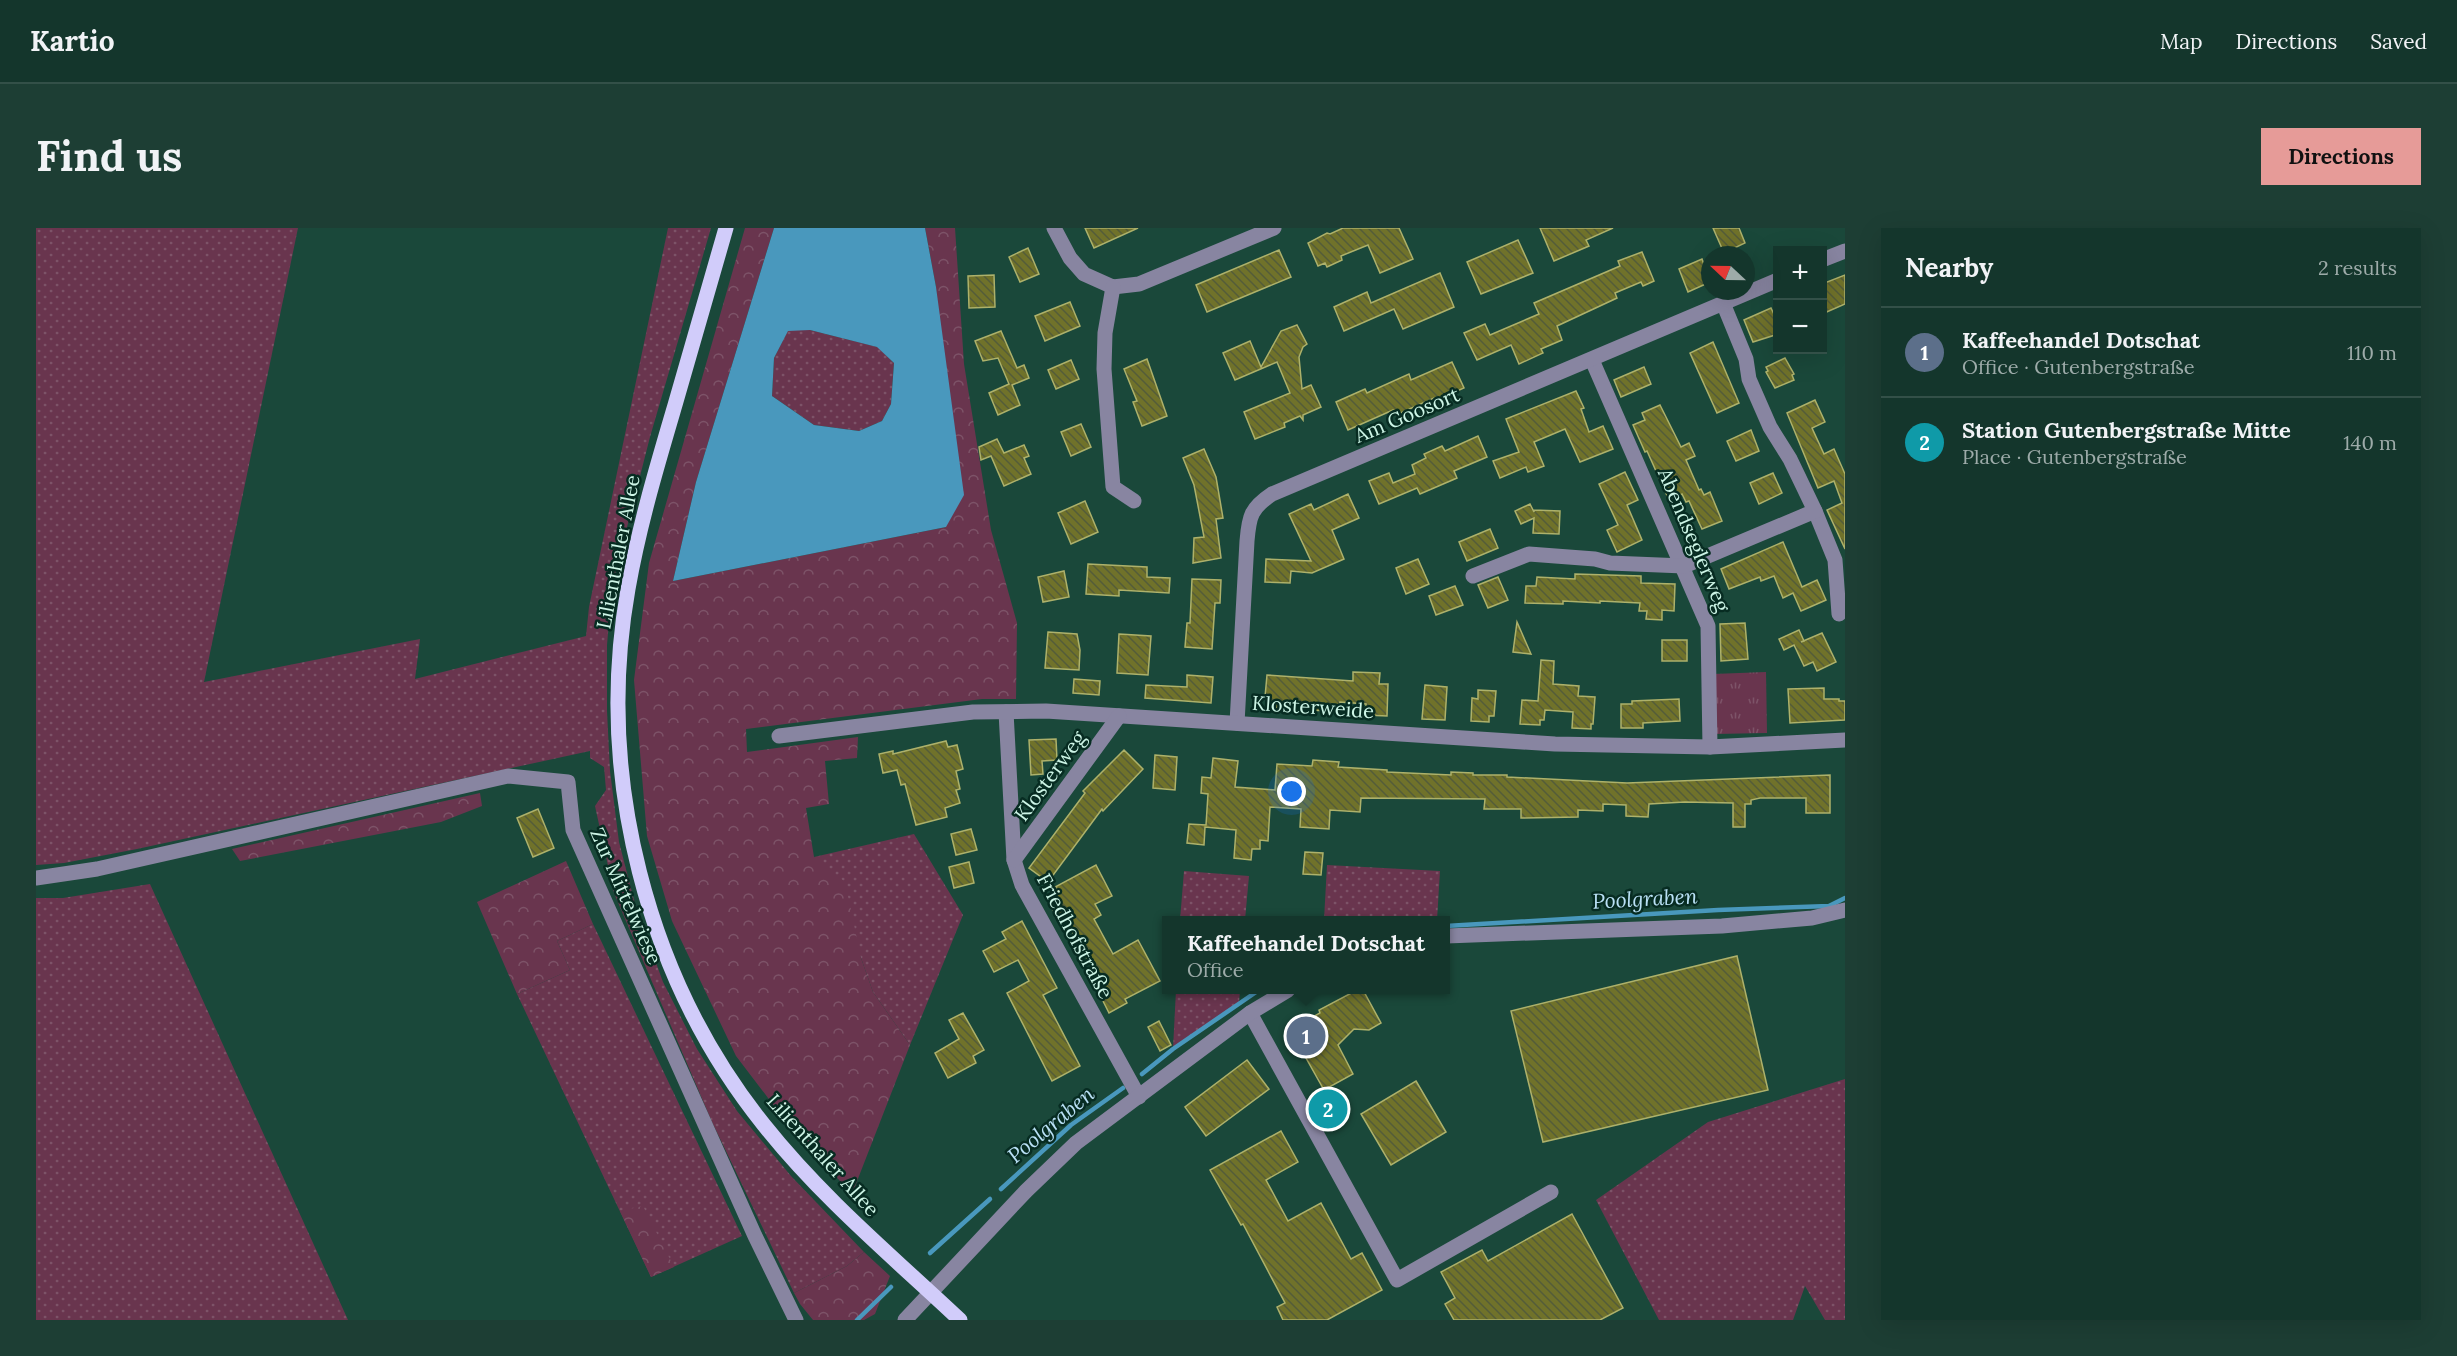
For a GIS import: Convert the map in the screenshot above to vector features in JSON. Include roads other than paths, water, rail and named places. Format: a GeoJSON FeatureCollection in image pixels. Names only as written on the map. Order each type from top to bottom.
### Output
{"type":"FeatureCollection","features":[{"type":"Feature","properties":{"kind":"main road","name":"Lilienthaler Allee"},"geometry":{"type":"LineString","coordinates":[[726,228],[655,471],[627,590],[619,665],[618,722],[624,794],[631,837],[645,894],[662,945],[696,1020],[725,1069],[764,1125],[811,1179],[960,1320]]}},
{"type":"Feature","properties":{"kind":"street"},"geometry":{"type":"LineString","coordinates":[[1054,228],[1070,258],[1084,274],[1113,288],[1139,284],[1274,228]]}},
{"type":"Feature","properties":{"kind":"street"},"geometry":{"type":"LineString","coordinates":[[1827,259],[1845,251]]}},
{"type":"Feature","properties":{"kind":"street","name":"Am Goosort"},"geometry":{"type":"LineString","coordinates":[[1237,723],[1247,541],[1249,520],[1256,505],[1272,494],[1773,282]]}},
{"type":"Feature","properties":{"kind":"street"},"geometry":{"type":"LineString","coordinates":[[1113,288],[1105,333],[1104,369],[1113,487],[1134,501]]}},
{"type":"Feature","properties":{"kind":"street"},"geometry":{"type":"LineString","coordinates":[[1723,303],[1746,359],[1749,379],[1770,427],[1790,459],[1836,560],[1839,614]]}},
{"type":"Feature","properties":{"kind":"street","name":"Abendseglerweg"},"geometry":{"type":"LineString","coordinates":[[1592,360],[1684,566],[1708,626],[1710,747]]}},
{"type":"Feature","properties":{"kind":"street"},"geometry":{"type":"LineString","coordinates":[[1473,576],[1529,554],[1595,559],[1610,563],[1684,566],[1815,511]]}},
{"type":"Feature","properties":{"kind":"street","name":"Klosterweide"},"geometry":{"type":"LineString","coordinates":[[779,736],[973,712],[1046,711],[1555,744],[1710,747],[1845,740]]}},
{"type":"Feature","properties":{"kind":"street","name":"Friedhofstraße"},"geometry":{"type":"LineString","coordinates":[[1006,712],[1014,861],[1030,903],[1139,1097]]}},
{"type":"Feature","properties":{"kind":"street","name":"Klosterweg"},"geometry":{"type":"LineString","coordinates":[[1014,861],[1119,716]]}},
{"type":"Feature","properties":{"kind":"street","name":"Zur Mittelwiese"},"geometry":{"type":"LineString","coordinates":[[36,878],[108,867],[508,776],[568,782],[573,830],[755,1236],[796,1320]]}},
{"type":"Feature","properties":{"kind":"street"},"geometry":{"type":"LineString","coordinates":[[1450,936],[1722,926],[1812,918],[1845,910]]}},
{"type":"Feature","properties":{"kind":"street"},"geometry":{"type":"LineString","coordinates":[[905,1320],[1052,1164],[1076,1143],[1250,1013],[1281,994]]}},
{"type":"Feature","properties":{"kind":"street"},"geometry":{"type":"LineString","coordinates":[[1250,1013],[1397,1280],[1551,1192]]}},
{"type":"Feature","properties":{"kind":"water"},"geometry":{"type":"Polygon","coordinates":[[[774,228],[925,228],[936,287],[964,495],[946,527],[673,581],[696,482],[774,228]],[[810,330],[788,331],[774,358],[772,396],[814,425],[859,431],[882,421],[891,404],[894,363],[877,347],[810,330]]]}},
{"type":"Feature","properties":{"kind":"waterway","name":"Poolgraben"},"geometry":{"type":"LineString","coordinates":[[1450,926],[1829,906],[1845,898]]}},
{"type":"Feature","properties":{"kind":"waterway","name":"Poolgraben"},"geometry":{"type":"LineString","coordinates":[[1142,1074],[1173,1049],[1253,994]]}},
{"type":"Feature","properties":{"kind":"waterway","name":"Poolgraben"},"geometry":{"type":"LineString","coordinates":[[1001,1189],[1071,1125],[1123,1088]]}},
{"type":"Feature","properties":{"kind":"waterway","name":"Poolgraben"},"geometry":{"type":"LineString","coordinates":[[930,1253],[990,1199]]}},
{"type":"Feature","properties":{"kind":"waterway","name":"Poolgraben"},"geometry":{"type":"LineString","coordinates":[[857,1320],[891,1287]]}},
{"type":"Feature","properties":{"kind":"place","name":"Kaffeehandel Dotschat"},"geometry":{"type":"Point","coordinates":[1306,1036]}},
{"type":"Feature","properties":{"kind":"place","name":"Station Gutenbergstraße Mitte"},"geometry":{"type":"Point","coordinates":[1328,1109]}}]}
